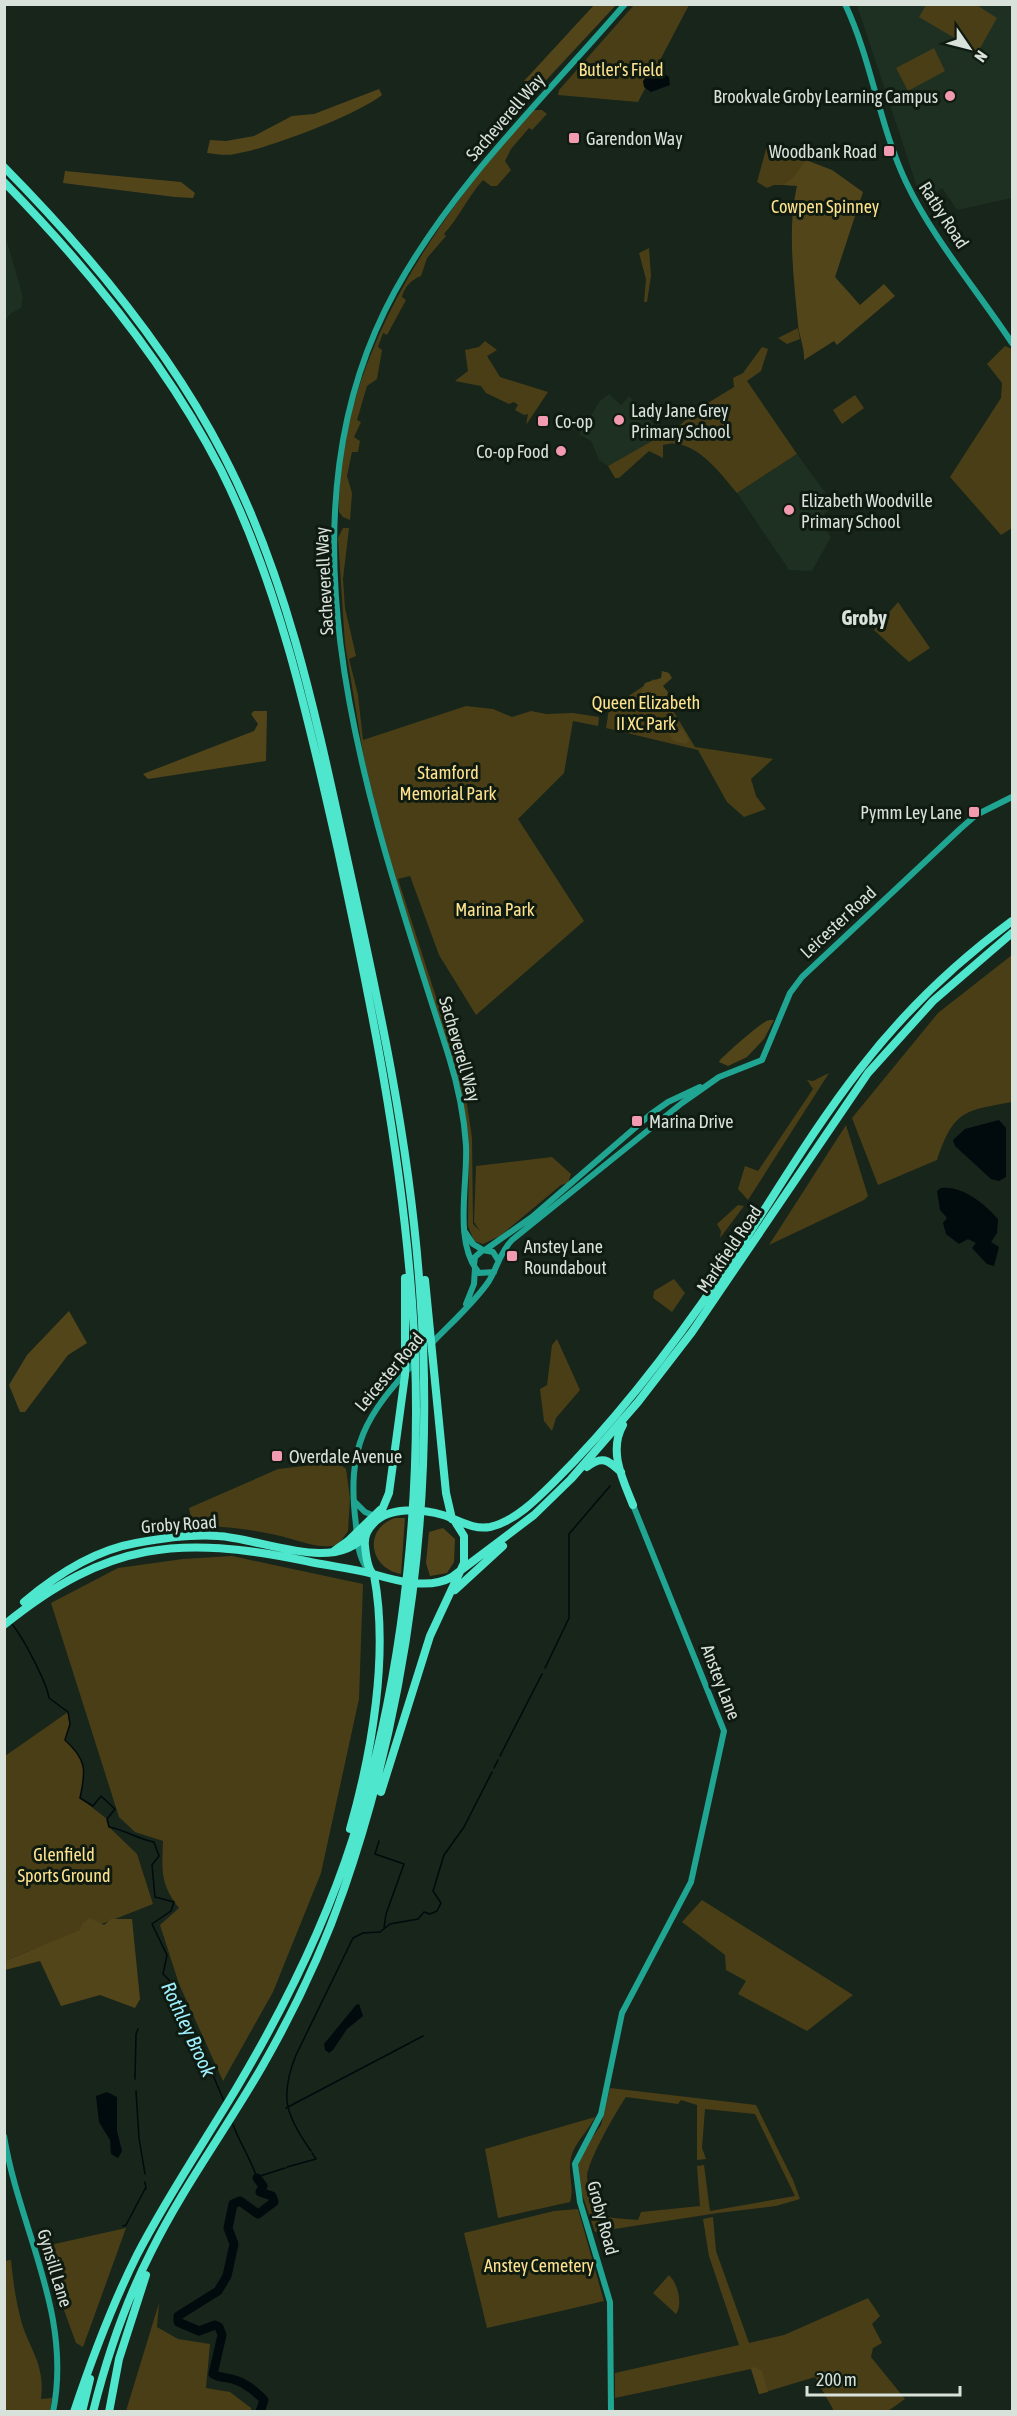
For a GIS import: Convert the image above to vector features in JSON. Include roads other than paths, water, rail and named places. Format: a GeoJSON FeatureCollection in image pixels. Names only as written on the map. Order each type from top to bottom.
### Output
{"type":"FeatureCollection","features":[{"type":"Feature","properties":{"kind":"highway"},"geometry":{"type":"LineString","coordinates":[[4,167],[88,260],[182,385],[225,458],[263,542],[286,614],[328,770],[373,976],[419,1231],[446,1493],[453,1519],[464,1536],[466,1547],[459,1572],[430,1636],[364,1843],[292,2013],[236,2111],[175,2208],[148,2258],[119,2324],[93,2412]]}},
{"type":"Feature","properties":{"kind":"highway"},"geometry":{"type":"LineString","coordinates":[[4,182],[93,280],[174,388],[223,475],[256,551],[293,670],[324,787],[347,893],[386,1090],[406,1240],[414,1339],[415,1443],[411,1521],[398,1643],[387,1706],[360,1815],[328,1908],[297,1976],[230,2099],[171,2192],[135,2260],[106,2327],[74,2412]]}},
{"type":"Feature","properties":{"kind":"highway","name":"Markfield Road"},"geometry":{"type":"LineString","coordinates":[[453,1519],[480,1528],[507,1520],[538,1498],[568,1468],[628,1401],[684,1329],[824,1119],[873,1053],[944,977],[1012,921]]}},
{"type":"Feature","properties":{"kind":"highway","name":"Markfield Road"},"geometry":{"type":"LineString","coordinates":[[459,1572],[534,1515],[569,1482],[638,1402],[717,1298],[868,1073],[933,1001],[1012,933]]}},
{"type":"Feature","properties":{"kind":"highway"},"geometry":{"type":"LineString","coordinates":[[987,953],[1012,940]]}},
{"type":"Feature","properties":{"kind":"highway"},"geometry":{"type":"LineString","coordinates":[[344,1891],[376,1790],[398,1692],[417,1559],[424,1456],[424,1377],[420,1284],[410,1191]]}},
{"type":"Feature","properties":{"kind":"highway"},"geometry":{"type":"LineString","coordinates":[[297,1976],[342,1858],[364,1766],[378,1660],[379,1606],[365,1549],[367,1533],[386,1504],[405,1375],[406,1240]]}},
{"type":"Feature","properties":{"kind":"highway"},"geometry":{"type":"LineString","coordinates":[[633,1505],[621,1473],[615,1443],[638,1402]]}},
{"type":"Feature","properties":{"kind":"highway"},"geometry":{"type":"LineString","coordinates":[[446,1602],[469,1575],[540,1516],[569,1482],[601,1459],[609,1460],[621,1473]]}},
{"type":"Feature","properties":{"kind":"highway"},"geometry":{"type":"LineString","coordinates":[[329,1554],[376,1517],[388,1512],[427,1512],[453,1519]]}},
{"type":"Feature","properties":{"kind":"highway","name":"Groby Road"},"geometry":{"type":"LineString","coordinates":[[4,1625],[21,1608],[77,1566],[106,1552],[135,1543],[218,1536],[329,1554],[342,1552],[358,1543],[367,1533]]}},
{"type":"Feature","properties":{"kind":"highway","name":"Groby Road"},"geometry":{"type":"LineString","coordinates":[[4,1618],[92,1567],[135,1554],[178,1547],[247,1549],[372,1573]]}},
{"type":"Feature","properties":{"kind":"highway"},"geometry":{"type":"LineString","coordinates":[[372,1573],[399,1581],[420,1583],[444,1582],[459,1572]]}},
{"type":"Feature","properties":{"kind":"highway"},"geometry":{"type":"LineString","coordinates":[[109,2412],[119,2359],[136,2299],[175,2208]]}},
{"type":"Feature","properties":{"kind":"highway"},"geometry":{"type":"LineString","coordinates":[[82,2412],[106,2327]]}},
{"type":"Feature","properties":{"kind":"street","name":"Sacheverell Way"},"geometry":{"type":"LineString","coordinates":[[475,1267],[466,1250],[466,1148],[457,1085],[387,864],[372,809],[352,710],[343,651],[336,562],[340,468],[351,413],[367,355],[386,309],[405,275],[484,163],[625,4]]}},
{"type":"Feature","properties":{"kind":"street","name":"Ratby Road"},"geometry":{"type":"LineString","coordinates":[[845,4],[857,29],[885,133],[912,195],[1012,342]]}},
{"type":"Feature","properties":{"kind":"street","name":"Leicester Road"},"geometry":{"type":"LineString","coordinates":[[484,1250],[532,1217],[668,1102],[680,1100],[746,1065],[762,1060],[790,993],[802,977],[960,828],[976,815],[1012,796]]}},
{"type":"Feature","properties":{"kind":"street","name":"Leicester Road"},"geometry":{"type":"LineString","coordinates":[[498,1260],[512,1240],[672,1110],[680,1100]]}},
{"type":"Feature","properties":{"kind":"street"},"geometry":{"type":"LineString","coordinates":[[668,1102],[672,1110]]}},
{"type":"Feature","properties":{"kind":"street"},"geometry":{"type":"LineString","coordinates":[[465,1231],[473,1244],[493,1252],[498,1260],[494,1272],[484,1274],[475,1267],[475,1257],[484,1250]]}},
{"type":"Feature","properties":{"kind":"street","name":"Leicester Road"},"geometry":{"type":"LineString","coordinates":[[465,1307],[474,1284],[475,1267]]}},
{"type":"Feature","properties":{"kind":"street","name":"Leicester Road"},"geometry":{"type":"LineString","coordinates":[[372,1573],[363,1562],[358,1543],[354,1500],[353,1469],[364,1426],[388,1391],[478,1295],[494,1272]]}},
{"type":"Feature","properties":{"kind":"street"},"geometry":{"type":"LineString","coordinates":[[354,1500],[376,1517]]}},
{"type":"Feature","properties":{"kind":"street","name":"Anstey Lane"},"geometry":{"type":"LineString","coordinates":[[633,1505],[724,1731],[700,1848],[691,1882],[678,1911]]}},
{"type":"Feature","properties":{"kind":"street","name":"Groby Road"},"geometry":{"type":"LineString","coordinates":[[611,2412],[610,2302],[576,2187],[575,2164],[601,2114],[622,2013],[678,1911]]}},
{"type":"Feature","properties":{"kind":"street","name":"Gynsill Lane"},"geometry":{"type":"LineString","coordinates":[[4,2136],[11,2178],[45,2280],[55,2319],[58,2362],[53,2412]]}},
{"type":"Feature","properties":{"kind":"waterway"},"geometry":{"type":"LineString","coordinates":[[545,1668],[569,1618],[569,1534],[610,1486]]}},
{"type":"Feature","properties":{"kind":"waterway","name":"Rothley Brook"},"geometry":{"type":"LineString","coordinates":[[11,1623],[33,1659],[49,1698],[68,1712],[70,1724],[65,1740],[81,1760],[84,1773],[80,1798],[93,1806],[101,1796],[115,1809],[107,1819],[109,1827],[154,1842],[159,1856],[152,1865],[155,1897],[174,1902],[171,1911],[152,1924],[167,1955],[163,1974],[171,1982],[173,1998],[183,2005],[224,2101]]}},
{"type":"Feature","properties":{"kind":"waterway"},"geometry":{"type":"LineString","coordinates":[[500,1756],[542,1674]]}},
{"type":"Feature","properties":{"kind":"waterway"},"geometry":{"type":"LineString","coordinates":[[494,1768],[498,1760]]}},
{"type":"Feature","properties":{"kind":"waterway"},"geometry":{"type":"LineString","coordinates":[[311,2151],[302,2139],[288,2106],[288,2083],[296,2055],[353,1938],[363,1933],[380,1932],[390,1924],[418,1919],[424,1912],[430,1914],[437,1911],[441,1903],[433,1891],[444,1855],[464,1827],[492,1772]]}},
{"type":"Feature","properties":{"kind":"waterway"},"geometry":{"type":"LineString","coordinates":[[379,1841],[375,1854],[404,1864],[386,1914],[384,1928]]}},
{"type":"Feature","properties":{"kind":"waterway"},"geometry":{"type":"LineString","coordinates":[[135,2079],[138,2029]]}},
{"type":"Feature","properties":{"kind":"waterway"},"geometry":{"type":"LineString","coordinates":[[286,2108],[423,2036]]}},
{"type":"Feature","properties":{"kind":"waterway"},"geometry":{"type":"LineString","coordinates":[[136,2091],[139,2138],[145,2174]]}},
{"type":"Feature","properties":{"kind":"waterway","name":"Rothley Brook"},"geometry":{"type":"LineString","coordinates":[[232,2122],[257,2178]]}},
{"type":"Feature","properties":{"kind":"waterway"},"geometry":{"type":"LineString","coordinates":[[287,2167],[316,2159],[312,2153]]}},
{"type":"Feature","properties":{"kind":"waterway"},"geometry":{"type":"LineString","coordinates":[[257,2177],[285,2168]]}},
{"type":"Feature","properties":{"kind":"waterway","name":"Rothley Brook"},"geometry":{"type":"LineString","coordinates":[[257,2178],[263,2186],[260,2192],[272,2196],[274,2202],[258,2214],[240,2201],[233,2204],[228,2228],[234,2244],[227,2276],[218,2291],[178,2316],[178,2322],[199,2331],[215,2325],[219,2327],[222,2335],[213,2374],[237,2380],[253,2390],[264,2400],[260,2412]]}},
{"type":"Feature","properties":{"kind":"waterway"},"geometry":{"type":"LineString","coordinates":[[145,2182],[146,2189]]}},
{"type":"Feature","properties":{"kind":"waterway"},"geometry":{"type":"LineString","coordinates":[[123,2226],[126,2225],[146,2187]]}},
{"type":"Feature","properties":{"kind":"place","name":"Brookvale Groby Learning Campus"},"geometry":{"type":"Point","coordinates":[950,96]}},
{"type":"Feature","properties":{"kind":"place","name":"Garendon Way"},"geometry":{"type":"Point","coordinates":[574,138]}},
{"type":"Feature","properties":{"kind":"place","name":"Woodbank Road"},"geometry":{"type":"Point","coordinates":[889,151]}},
{"type":"Feature","properties":{"kind":"place","name":"Lady Jane Grey Primary School"},"geometry":{"type":"Point","coordinates":[619,420]}},
{"type":"Feature","properties":{"kind":"place","name":"Co-op"},"geometry":{"type":"Point","coordinates":[543,421]}},
{"type":"Feature","properties":{"kind":"place","name":"Co-op Food"},"geometry":{"type":"Point","coordinates":[561,451]}},
{"type":"Feature","properties":{"kind":"place","name":"Elizabeth Woodville Primary School"},"geometry":{"type":"Point","coordinates":[789,510]}},
{"type":"Feature","properties":{"kind":"place","name":"Pymm Ley Lane"},"geometry":{"type":"Point","coordinates":[974,812]}},
{"type":"Feature","properties":{"kind":"place","name":"Marina Drive"},"geometry":{"type":"Point","coordinates":[637,1121]}},
{"type":"Feature","properties":{"kind":"place","name":"Anstey Lane Roundabout"},"geometry":{"type":"Point","coordinates":[512,1256]}},
{"type":"Feature","properties":{"kind":"place","name":"Overdale Avenue"},"geometry":{"type":"Point","coordinates":[277,1456]}},
{"type":"Feature","properties":{"kind":"district","name":"Groby"},"geometry":{"type":"Point","coordinates":[864,617]}},
{"type":"Feature","properties":{"kind":"park label","name":"Butler's Field"},"geometry":{"type":"Point","coordinates":[621,69]}},
{"type":"Feature","properties":{"kind":"park label","name":"Cowpen Spinney"},"geometry":{"type":"Point","coordinates":[825,206]}},
{"type":"Feature","properties":{"kind":"park label","name":"Queen Elizabeth II XC Park"},"geometry":{"type":"Point","coordinates":[646,712]}},
{"type":"Feature","properties":{"kind":"park label","name":"Stamford Memorial Park"},"geometry":{"type":"Point","coordinates":[448,782]}},
{"type":"Feature","properties":{"kind":"park label","name":"Marina Park"},"geometry":{"type":"Point","coordinates":[495,909]}},
{"type":"Feature","properties":{"kind":"park label","name":"Glenfield Sports Ground"},"geometry":{"type":"Point","coordinates":[64,1864]}},
{"type":"Feature","properties":{"kind":"park label","name":"Anstey Cemetery"},"geometry":{"type":"Point","coordinates":[539,2265]}}]}
